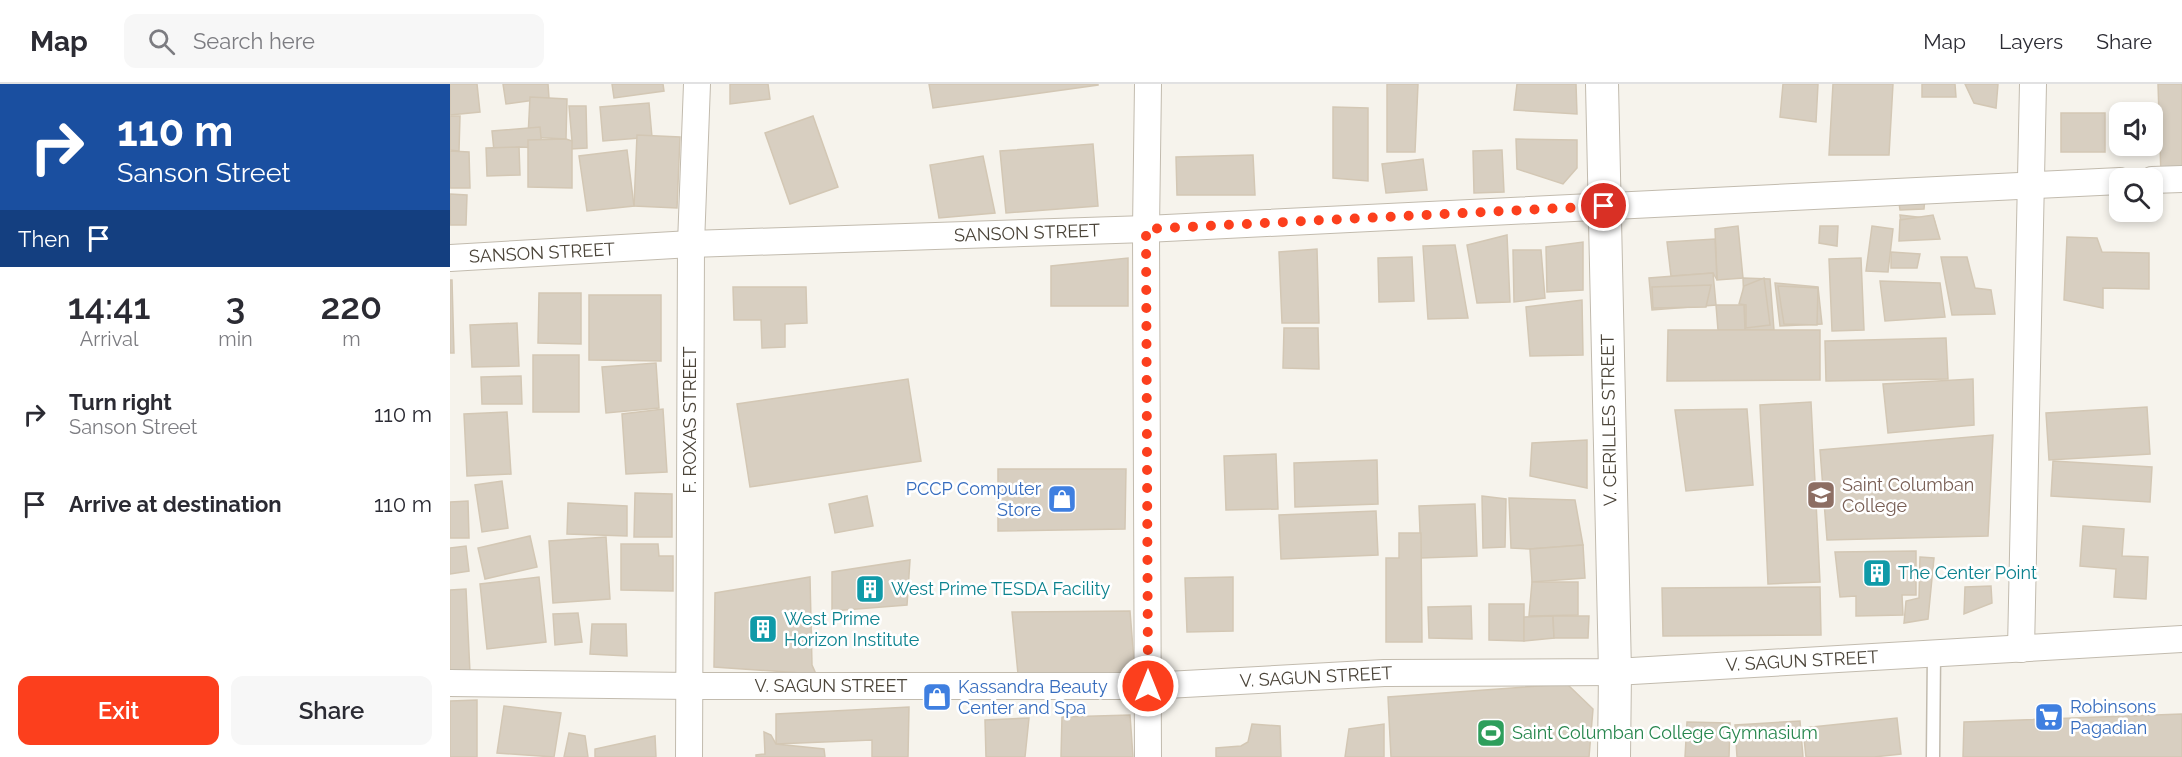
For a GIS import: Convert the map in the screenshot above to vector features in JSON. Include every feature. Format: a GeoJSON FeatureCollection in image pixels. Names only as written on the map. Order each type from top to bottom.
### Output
{"type":"FeatureCollection","features":[{"type":"Feature","properties":{"kind":"street","name":"F. ROXAS STREET"},"geometry":{"type":"LineString","coordinates":[[690,757],[691,244],[697,84]]}},
{"type":"Feature","properties":{"kind":"street"},"geometry":{"type":"LineString","coordinates":[[1148,84],[1146,229],[1148,757]]}},
{"type":"Feature","properties":{"kind":"street","name":"V. CERILLES STREET"},"geometry":{"type":"LineString","coordinates":[[1602,84],[1615,672],[1614,757]]}},
{"type":"Feature","properties":{"kind":"street"},"geometry":{"type":"LineString","coordinates":[[2021,649],[2033,84]]}},
{"type":"Feature","properties":{"kind":"street"},"geometry":{"type":"LineString","coordinates":[[2163,180],[2182,179]]}},
{"type":"Feature","properties":{"kind":"street","name":"SANSON STREET"},"geometry":{"type":"LineString","coordinates":[[450,258],[691,244],[1146,229],[2109,181]]}},
{"type":"Feature","properties":{"kind":"street","name":"V. SAGUN STREET"},"geometry":{"type":"LineString","coordinates":[[450,683],[690,686],[1148,686],[1384,673],[1615,672],[2182,639]]}},
{"type":"Feature","properties":{"kind":"lane"},"geometry":{"type":"LineString","coordinates":[[1933,757],[1934,653]]}},
{"type":"Feature","properties":{"kind":"building"},"geometry":{"type":"Polygon","coordinates":[[[450,84],[477,84],[480,112],[450,115],[450,84]]]}},
{"type":"Feature","properties":{"kind":"building"},"geometry":{"type":"Polygon","coordinates":[[[503,84],[548,84],[549,98],[506,104],[503,84]]]}},
{"type":"Feature","properties":{"kind":"building"},"geometry":{"type":"Polygon","coordinates":[[[612,84],[663,84],[664,91],[614,98],[612,84]]]}},
{"type":"Feature","properties":{"kind":"building"},"geometry":{"type":"Polygon","coordinates":[[[730,84],[768,84],[770,99],[730,104],[730,84]]]}},
{"type":"Feature","properties":{"kind":"building"},"geometry":{"type":"Polygon","coordinates":[[[929,84],[1098,84],[1098,85],[933,108],[929,84]]]}},
{"type":"Feature","properties":{"kind":"building"},"geometry":{"type":"Polygon","coordinates":[[[1387,84],[1418,84],[1415,152],[1387,152],[1387,84]]]}},
{"type":"Feature","properties":{"kind":"building"},"geometry":{"type":"Polygon","coordinates":[[[1517,84],[1576,84],[1577,114],[1514,110],[1517,84]]]}},
{"type":"Feature","properties":{"kind":"building"},"geometry":{"type":"Polygon","coordinates":[[[1783,84],[1818,84],[1816,122],[1780,117],[1783,84]]]}},
{"type":"Feature","properties":{"kind":"building"},"geometry":{"type":"Polygon","coordinates":[[[1833,84],[1893,84],[1889,155],[1829,155],[1833,84]]]}},
{"type":"Feature","properties":{"kind":"building"},"geometry":{"type":"Polygon","coordinates":[[[1922,84],[1955,84],[1956,97],[1922,97],[1922,84]]]}},
{"type":"Feature","properties":{"kind":"building"},"geometry":{"type":"Polygon","coordinates":[[[1965,84],[1998,84],[1996,108],[1974,103],[1965,84]]]}},
{"type":"Feature","properties":{"kind":"building"},"geometry":{"type":"Polygon","coordinates":[[[2158,84],[2182,84],[2182,175],[2163,175],[2160,156],[2163,156],[2163,102],[2159,102],[2158,84]]]}},
{"type":"Feature","properties":{"kind":"building"},"geometry":{"type":"Polygon","coordinates":[[[530,97],[567,99],[566,139],[528,137],[530,97]]]}},
{"type":"Feature","properties":{"kind":"building"},"geometry":{"type":"Polygon","coordinates":[[[649,103],[652,137],[603,141],[600,107],[649,103]]]}},
{"type":"Feature","properties":{"kind":"building"},"geometry":{"type":"Polygon","coordinates":[[[569,106],[586,106],[587,148],[571,149],[569,106]]]}},
{"type":"Feature","properties":{"kind":"building"},"geometry":{"type":"Polygon","coordinates":[[[1333,107],[1368,108],[1368,181],[1333,178],[1333,107]]]}},
{"type":"Feature","properties":{"kind":"building"},"geometry":{"type":"Polygon","coordinates":[[[2061,113],[2105,113],[2105,152],[2061,152],[2061,113]]]}},
{"type":"Feature","properties":{"kind":"building"},"geometry":{"type":"Polygon","coordinates":[[[450,116],[460,116],[459,151],[450,150],[450,116]]]}},
{"type":"Feature","properties":{"kind":"building"},"geometry":{"type":"Polygon","coordinates":[[[813,116],[838,187],[790,204],[765,133],[813,116]]]}},
{"type":"Feature","properties":{"kind":"building"},"geometry":{"type":"Polygon","coordinates":[[[540,127],[542,148],[519,147],[494,151],[492,131],[540,127]]]}},
{"type":"Feature","properties":{"kind":"building"},"geometry":{"type":"Polygon","coordinates":[[[637,135],[680,137],[677,208],[634,206],[637,135]]]}},
{"type":"Feature","properties":{"kind":"building"},"geometry":{"type":"Polygon","coordinates":[[[566,139],[572,141],[572,188],[528,187],[528,140],[566,139]]]}},
{"type":"Feature","properties":{"kind":"building"},"geometry":{"type":"Polygon","coordinates":[[[1516,139],[1577,140],[1577,168],[1563,184],[1517,169],[1516,139]]]}},
{"type":"Feature","properties":{"kind":"building"},"geometry":{"type":"Polygon","coordinates":[[[1093,144],[1098,206],[1006,213],[1000,151],[1093,144]]]}},
{"type":"Feature","properties":{"kind":"building"},"geometry":{"type":"Polygon","coordinates":[[[519,147],[520,175],[487,176],[486,148],[519,147]]]}},
{"type":"Feature","properties":{"kind":"building"},"geometry":{"type":"Polygon","coordinates":[[[627,150],[634,206],[587,211],[579,156],[627,150]]]}},
{"type":"Feature","properties":{"kind":"building"},"geometry":{"type":"Polygon","coordinates":[[[1502,150],[1504,192],[1474,193],[1473,151],[1502,150]]]}},
{"type":"Feature","properties":{"kind":"building"},"geometry":{"type":"Polygon","coordinates":[[[450,151],[469,152],[470,188],[450,188],[450,151]]]}},
{"type":"Feature","properties":{"kind":"building"},"geometry":{"type":"Polygon","coordinates":[[[1253,155],[1255,195],[1177,195],[1176,157],[1253,155]]]}},
{"type":"Feature","properties":{"kind":"building"},"geometry":{"type":"Polygon","coordinates":[[[983,156],[995,213],[939,218],[930,165],[983,156]]]}},
{"type":"Feature","properties":{"kind":"building"},"geometry":{"type":"Polygon","coordinates":[[[1423,159],[1427,190],[1386,193],[1382,164],[1423,159]]]}},
{"type":"Feature","properties":{"kind":"building"},"geometry":{"type":"Polygon","coordinates":[[[450,194],[467,195],[466,225],[450,225],[450,194]]]}},
{"type":"Feature","properties":{"kind":"building"},"geometry":{"type":"Polygon","coordinates":[[[1898,196],[1925,197],[1924,209],[1900,210],[1898,196]]]}},
{"type":"Feature","properties":{"kind":"building"},"geometry":{"type":"Polygon","coordinates":[[[1900,215],[1934,219],[1938,236],[1902,233],[1900,215]]]}},
{"type":"Feature","properties":{"kind":"building"},"geometry":{"type":"Polygon","coordinates":[[[1933,215],[1940,239],[1899,241],[1900,220],[1933,215]]]}},
{"type":"Feature","properties":{"kind":"building"},"geometry":{"type":"Polygon","coordinates":[[[1738,226],[1743,278],[1717,280],[1715,229],[1738,226]]]}},
{"type":"Feature","properties":{"kind":"building"},"geometry":{"type":"Polygon","coordinates":[[[1820,226],[1838,226],[1837,246],[1819,243],[1820,226]]]}},
{"type":"Feature","properties":{"kind":"building"},"geometry":{"type":"Polygon","coordinates":[[[1872,226],[1893,229],[1888,272],[1866,271],[1872,226]]]}},
{"type":"Feature","properties":{"kind":"building"},"geometry":{"type":"Polygon","coordinates":[[[1507,235],[1510,302],[1477,303],[1467,245],[1507,235]]]}},
{"type":"Feature","properties":{"kind":"building"},"geometry":{"type":"Polygon","coordinates":[[[2067,237],[2097,238],[2102,252],[2149,253],[2149,289],[2103,288],[2103,308],[2064,300],[2067,237]]]}},
{"type":"Feature","properties":{"kind":"building"},"geometry":{"type":"Polygon","coordinates":[[[1715,239],[1717,280],[1713,273],[1671,276],[1667,242],[1715,239]]]}},
{"type":"Feature","properties":{"kind":"building"},"geometry":{"type":"Polygon","coordinates":[[[1583,242],[1583,290],[1547,292],[1546,247],[1583,242]]]}},
{"type":"Feature","properties":{"kind":"building"},"geometry":{"type":"Polygon","coordinates":[[[1455,245],[1468,318],[1428,319],[1423,246],[1455,245]]]}},
{"type":"Feature","properties":{"kind":"building"},"geometry":{"type":"Polygon","coordinates":[[[1317,249],[1319,323],[1282,323],[1279,252],[1317,249]]]}},
{"type":"Feature","properties":{"kind":"building"},"geometry":{"type":"Polygon","coordinates":[[[1513,250],[1541,250],[1545,298],[1514,302],[1513,250]]]}},
{"type":"Feature","properties":{"kind":"building"},"geometry":{"type":"Polygon","coordinates":[[[1891,252],[1920,254],[1917,268],[1891,268],[1891,252]]]}},
{"type":"Feature","properties":{"kind":"building"},"geometry":{"type":"Polygon","coordinates":[[[1412,257],[1414,301],[1379,302],[1378,258],[1412,257]]]}},
{"type":"Feature","properties":{"kind":"building"},"geometry":{"type":"Polygon","coordinates":[[[1941,257],[1967,257],[1975,288],[1991,290],[1995,314],[1952,315],[1941,257]]]}},
{"type":"Feature","properties":{"kind":"building"},"geometry":{"type":"Polygon","coordinates":[[[1128,258],[1128,306],[1051,306],[1051,266],[1128,258]]]}},
{"type":"Feature","properties":{"kind":"building"},"geometry":{"type":"Polygon","coordinates":[[[1861,258],[1864,330],[1832,331],[1829,259],[1861,258]]]}},
{"type":"Feature","properties":{"kind":"building"},"geometry":{"type":"Polygon","coordinates":[[[1713,273],[1716,305],[1652,310],[1649,278],[1713,273]]]}},
{"type":"Feature","properties":{"kind":"building"},"geometry":{"type":"Polygon","coordinates":[[[1743,278],[1770,279],[1774,330],[1745,330],[1743,278]]]}},
{"type":"Feature","properties":{"kind":"building"},"geometry":{"type":"Polygon","coordinates":[[[1764,278],[1770,325],[1746,328],[1746,305],[1739,304],[1744,286],[1764,278]]]}},
{"type":"Feature","properties":{"kind":"building"},"geometry":{"type":"Polygon","coordinates":[[[450,280],[452,280],[454,353],[450,353],[450,280]]]}},
{"type":"Feature","properties":{"kind":"building"},"geometry":{"type":"Polygon","coordinates":[[[1880,281],[1940,283],[1945,317],[1885,321],[1880,281]]]}},
{"type":"Feature","properties":{"kind":"building"},"geometry":{"type":"Polygon","coordinates":[[[1775,283],[1818,287],[1822,324],[1780,326],[1775,283]]]}},
{"type":"Feature","properties":{"kind":"building"},"geometry":{"type":"Polygon","coordinates":[[[1711,285],[1706,307],[1653,308],[1652,287],[1711,285]]]}},
{"type":"Feature","properties":{"kind":"building"},"geometry":{"type":"Polygon","coordinates":[[[1778,286],[1818,288],[1817,325],[1784,324],[1778,286]]]}},
{"type":"Feature","properties":{"kind":"building"},"geometry":{"type":"Polygon","coordinates":[[[733,287],[806,287],[807,323],[785,324],[785,347],[762,348],[761,320],[734,320],[733,287]]]}},
{"type":"Feature","properties":{"kind":"building"},"geometry":{"type":"Polygon","coordinates":[[[539,293],[581,293],[581,344],[538,343],[539,293]]]}},
{"type":"Feature","properties":{"kind":"building"},"geometry":{"type":"Polygon","coordinates":[[[589,295],[661,295],[661,361],[589,360],[589,295]]]}},
{"type":"Feature","properties":{"kind":"building"},"geometry":{"type":"Polygon","coordinates":[[[1582,300],[1583,355],[1530,356],[1526,307],[1582,300]]]}},
{"type":"Feature","properties":{"kind":"building"},"geometry":{"type":"Polygon","coordinates":[[[1716,305],[1744,305],[1745,330],[1718,330],[1716,305]]]}},
{"type":"Feature","properties":{"kind":"building"},"geometry":{"type":"Polygon","coordinates":[[[517,323],[519,366],[472,367],[470,325],[517,323]]]}},
{"type":"Feature","properties":{"kind":"building"},"geometry":{"type":"Polygon","coordinates":[[[1284,328],[1318,328],[1319,369],[1283,368],[1284,328]]]}},
{"type":"Feature","properties":{"kind":"building"},"geometry":{"type":"Polygon","coordinates":[[[1668,330],[1820,330],[1820,380],[1667,381],[1668,330]]]}},
{"type":"Feature","properties":{"kind":"building"},"geometry":{"type":"Polygon","coordinates":[[[1946,338],[1948,379],[1826,381],[1825,341],[1946,338]]]}},
{"type":"Feature","properties":{"kind":"building"},"geometry":{"type":"Polygon","coordinates":[[[533,355],[579,355],[579,412],[533,412],[533,355]]]}},
{"type":"Feature","properties":{"kind":"building"},"geometry":{"type":"Polygon","coordinates":[[[656,363],[659,408],[606,413],[602,367],[656,363]]]}},
{"type":"Feature","properties":{"kind":"building"},"geometry":{"type":"Polygon","coordinates":[[[521,376],[522,404],[482,404],[481,377],[521,376]]]}},
{"type":"Feature","properties":{"kind":"building"},"geometry":{"type":"Polygon","coordinates":[[[908,379],[921,461],[750,487],[737,404],[908,379]]]}},
{"type":"Feature","properties":{"kind":"building"},"geometry":{"type":"Polygon","coordinates":[[[1973,379],[1974,425],[1888,433],[1883,384],[1973,379]]]}},
{"type":"Feature","properties":{"kind":"building"},"geometry":{"type":"Polygon","coordinates":[[[1811,402],[1820,582],[1768,584],[1760,405],[1811,402]]]}},
{"type":"Feature","properties":{"kind":"building"},"geometry":{"type":"Polygon","coordinates":[[[2147,407],[2150,454],[2049,460],[2046,413],[2147,407]]]}},
{"type":"Feature","properties":{"kind":"building"},"geometry":{"type":"Polygon","coordinates":[[[663,409],[667,472],[626,474],[622,414],[663,409]]]}},
{"type":"Feature","properties":{"kind":"building"},"geometry":{"type":"Polygon","coordinates":[[[1747,409],[1753,485],[1686,491],[1675,410],[1747,409]]]}},
{"type":"Feature","properties":{"kind":"building"},"geometry":{"type":"Polygon","coordinates":[[[507,412],[511,474],[467,476],[464,414],[507,412]]]}},
{"type":"Feature","properties":{"kind":"building"},"geometry":{"type":"Polygon","coordinates":[[[1993,435],[1988,536],[1827,540],[1820,450],[1993,435]]]}},
{"type":"Feature","properties":{"kind":"building"},"geometry":{"type":"Polygon","coordinates":[[[1587,440],[1587,488],[1530,476],[1532,443],[1587,440]]]}},
{"type":"Feature","properties":{"kind":"building"},"geometry":{"type":"Polygon","coordinates":[[[1276,454],[1278,509],[1226,510],[1224,456],[1276,454]]]}},
{"type":"Feature","properties":{"kind":"building"},"geometry":{"type":"Polygon","coordinates":[[[1377,460],[1378,504],[1295,507],[1294,463],[1377,460]]]}},
{"type":"Feature","properties":{"kind":"building"},"geometry":{"type":"Polygon","coordinates":[[[2053,461],[2152,467],[2150,502],[2051,496],[2053,461]]]}},
{"type":"Feature","properties":{"kind":"building","name":"PCCP Computer Store"},"geometry":{"type":"Polygon","coordinates":[[[998,469],[1126,469],[1125,529],[998,531],[998,469]]]}},
{"type":"Feature","properties":{"kind":"building"},"geometry":{"type":"Polygon","coordinates":[[[502,481],[508,528],[482,532],[475,485],[502,481]]]}},
{"type":"Feature","properties":{"kind":"building"},"geometry":{"type":"Polygon","coordinates":[[[635,493],[672,494],[672,537],[634,537],[635,493]]]}},
{"type":"Feature","properties":{"kind":"building"},"geometry":{"type":"Polygon","coordinates":[[[867,496],[873,526],[835,533],[829,504],[867,496]]]}},
{"type":"Feature","properties":{"kind":"building"},"geometry":{"type":"Polygon","coordinates":[[[1482,496],[1506,499],[1505,547],[1483,548],[1482,496]]]}},
{"type":"Feature","properties":{"kind":"building"},"geometry":{"type":"Polygon","coordinates":[[[1509,498],[1575,500],[1583,545],[1511,548],[1509,498]]]}},
{"type":"Feature","properties":{"kind":"building"},"geometry":{"type":"Polygon","coordinates":[[[468,501],[469,538],[450,538],[450,502],[468,501]]]}},
{"type":"Feature","properties":{"kind":"building"},"geometry":{"type":"Polygon","coordinates":[[[568,503],[627,506],[627,536],[567,534],[568,503]]]}},
{"type":"Feature","properties":{"kind":"building"},"geometry":{"type":"Polygon","coordinates":[[[1475,504],[1477,556],[1421,558],[1419,506],[1475,504]]]}},
{"type":"Feature","properties":{"kind":"building"},"geometry":{"type":"Polygon","coordinates":[[[1376,511],[1378,555],[1281,559],[1279,515],[1376,511]]]}},
{"type":"Feature","properties":{"kind":"building"},"geometry":{"type":"Polygon","coordinates":[[[2083,526],[2124,529],[2122,556],[2148,557],[2146,599],[2114,597],[2116,569],[2080,566],[2083,526]]]}},
{"type":"Feature","properties":{"kind":"building"},"geometry":{"type":"Polygon","coordinates":[[[1399,533],[1421,533],[1422,642],[1386,642],[1386,558],[1399,558],[1399,533]]]}},
{"type":"Feature","properties":{"kind":"building"},"geometry":{"type":"Polygon","coordinates":[[[530,536],[537,567],[485,579],[478,548],[530,536]]]}},
{"type":"Feature","properties":{"kind":"building"},"geometry":{"type":"Polygon","coordinates":[[[606,537],[610,599],[553,603],[549,541],[606,537]]]}},
{"type":"Feature","properties":{"kind":"building"},"geometry":{"type":"Polygon","coordinates":[[[621,544],[658,544],[659,556],[673,556],[673,591],[621,590],[621,544]]]}},
{"type":"Feature","properties":{"kind":"building"},"geometry":{"type":"Polygon","coordinates":[[[1583,545],[1585,578],[1532,582],[1530,549],[1583,545]]]}},
{"type":"Feature","properties":{"kind":"building"},"geometry":{"type":"Polygon","coordinates":[[[466,546],[469,571],[450,574],[450,548],[466,546]]]}},
{"type":"Feature","properties":{"kind":"building","name":"The Center Point"},"geometry":{"type":"Polygon","coordinates":[[[1916,551],[1916,595],[1902,595],[1903,615],[1856,616],[1856,596],[1840,597],[1835,552],[1916,551]]]}},
{"type":"Feature","properties":{"kind":"building"},"geometry":{"type":"Polygon","coordinates":[[[1920,557],[1934,558],[1928,619],[1904,623],[1906,601],[1919,598],[1920,557]]]}},
{"type":"Feature","properties":{"kind":"building","name":"West Prime TESDA Facility"},"geometry":{"type":"Polygon","coordinates":[[[910,560],[907,605],[832,611],[832,572],[910,560]]]}},
{"type":"Feature","properties":{"kind":"building"},"geometry":{"type":"Polygon","coordinates":[[[539,577],[546,642],[487,649],[480,584],[539,577]]]}},
{"type":"Feature","properties":{"kind":"building","name":"West Prime Horizon Institute"},"geometry":{"type":"Polygon","coordinates":[[[810,577],[812,665],[816,674],[714,667],[715,593],[810,577]]]}},
{"type":"Feature","properties":{"kind":"building"},"geometry":{"type":"Polygon","coordinates":[[[1233,577],[1233,631],[1187,632],[1185,578],[1233,577]]]}},
{"type":"Feature","properties":{"kind":"building"},"geometry":{"type":"Polygon","coordinates":[[[1532,582],[1578,582],[1578,615],[1529,616],[1532,582]]]}},
{"type":"Feature","properties":{"kind":"building"},"geometry":{"type":"Polygon","coordinates":[[[1991,586],[1992,603],[1964,614],[1965,587],[1991,586]]]}},
{"type":"Feature","properties":{"kind":"building"},"geometry":{"type":"Polygon","coordinates":[[[1820,587],[1821,635],[1663,636],[1662,588],[1820,587]]]}},
{"type":"Feature","properties":{"kind":"building"},"geometry":{"type":"Polygon","coordinates":[[[466,589],[470,673],[450,673],[450,590],[466,589]]]}},
{"type":"Feature","properties":{"kind":"building"},"geometry":{"type":"Polygon","coordinates":[[[1489,604],[1524,604],[1524,641],[1489,640],[1489,604]]]}},
{"type":"Feature","properties":{"kind":"building"},"geometry":{"type":"Polygon","coordinates":[[[1471,606],[1472,639],[1429,638],[1428,607],[1471,606]]]}},
{"type":"Feature","properties":{"kind":"building"},"geometry":{"type":"Polygon","coordinates":[[[1130,611],[1135,674],[1018,674],[1012,612],[1130,611]]]}},
{"type":"Feature","properties":{"kind":"building"},"geometry":{"type":"Polygon","coordinates":[[[578,613],[582,642],[555,645],[553,614],[578,613]]]}},
{"type":"Feature","properties":{"kind":"building"},"geometry":{"type":"Polygon","coordinates":[[[1553,616],[1554,638],[1524,641],[1524,617],[1553,616]]]}},
{"type":"Feature","properties":{"kind":"building"},"geometry":{"type":"Polygon","coordinates":[[[1553,616],[1589,616],[1588,638],[1554,638],[1553,616]]]}},
{"type":"Feature","properties":{"kind":"building"},"geometry":{"type":"Polygon","coordinates":[[[592,624],[626,624],[627,656],[590,654],[592,624]]]}},
{"type":"Feature","properties":{"kind":"building","name":"Saint Columban College Gymnasium"},"geometry":{"type":"Polygon","coordinates":[[[1567,684],[1593,709],[1589,757],[1391,757],[1388,697],[1567,684]]]}},
{"type":"Feature","properties":{"kind":"building"},"geometry":{"type":"Polygon","coordinates":[[[477,700],[477,757],[450,757],[450,701],[477,700]]]}},
{"type":"Feature","properties":{"kind":"building"},"geometry":{"type":"Polygon","coordinates":[[[504,706],[561,713],[554,757],[497,753],[504,706]]]}},
{"type":"Feature","properties":{"kind":"building"},"geometry":{"type":"Polygon","coordinates":[[[909,707],[908,757],[872,757],[872,740],[776,744],[776,714],[909,707]]]}},
{"type":"Feature","properties":{"kind":"building"},"geometry":{"type":"Polygon","coordinates":[[[2182,714],[2182,757],[1963,757],[1964,722],[2182,714]]]}},
{"type":"Feature","properties":{"kind":"building"},"geometry":{"type":"Polygon","coordinates":[[[1130,715],[1133,757],[1061,757],[1062,717],[1130,715]]]}},
{"type":"Feature","properties":{"kind":"building"},"geometry":{"type":"Polygon","coordinates":[[[1029,718],[1025,757],[986,757],[985,720],[1029,718]]]}},
{"type":"Feature","properties":{"kind":"building"},"geometry":{"type":"Polygon","coordinates":[[[1897,718],[1901,754],[1874,757],[1806,757],[1803,728],[1897,718]]]}},
{"type":"Feature","properties":{"kind":"building"},"geometry":{"type":"Polygon","coordinates":[[[1800,721],[1803,757],[1737,757],[1735,725],[1800,721]]]}},
{"type":"Feature","properties":{"kind":"building"},"geometry":{"type":"Polygon","coordinates":[[[1687,722],[1730,723],[1729,757],[1685,757],[1687,722]]]}},
{"type":"Feature","properties":{"kind":"building"},"geometry":{"type":"Polygon","coordinates":[[[1252,724],[1280,726],[1281,757],[1216,757],[1216,748],[1241,746],[1248,742],[1252,724]]]}},
{"type":"Feature","properties":{"kind":"building"},"geometry":{"type":"Polygon","coordinates":[[[1384,724],[1384,757],[1345,757],[1349,729],[1384,724]]]}},
{"type":"Feature","properties":{"kind":"building"},"geometry":{"type":"Polygon","coordinates":[[[764,732],[771,735],[776,744],[824,749],[825,757],[756,757],[756,755],[765,754],[764,732]]]}},
{"type":"Feature","properties":{"kind":"building"},"geometry":{"type":"Polygon","coordinates":[[[569,733],[585,736],[588,757],[564,757],[569,733]]]}},
{"type":"Feature","properties":{"kind":"building"},"geometry":{"type":"Polygon","coordinates":[[[655,736],[656,757],[595,757],[595,749],[655,736]]]}},
{"type":"Feature","properties":{"kind":"place","name":"Saint Columban College"},"geometry":{"type":"Point","coordinates":[1821,495]}},
{"type":"Feature","properties":{"kind":"place","name":"PCCP Computer Store"},"geometry":{"type":"Point","coordinates":[1062,499]}},
{"type":"Feature","properties":{"kind":"place","name":"The Center Point"},"geometry":{"type":"Point","coordinates":[1877,573]}},
{"type":"Feature","properties":{"kind":"place","name":"West Prime TESDA Facility"},"geometry":{"type":"Point","coordinates":[870,589]}},
{"type":"Feature","properties":{"kind":"place","name":"West Prime Horizon Institute"},"geometry":{"type":"Point","coordinates":[763,629]}},
{"type":"Feature","properties":{"kind":"place","name":"Kassandra Beauty Center and Spa"},"geometry":{"type":"Point","coordinates":[937,697]}},
{"type":"Feature","properties":{"kind":"place","name":"Robinsons Pagadian"},"geometry":{"type":"Point","coordinates":[2049,717]}},
{"type":"Feature","properties":{"kind":"place","name":"Saint Columban College Gymnasium"},"geometry":{"type":"Point","coordinates":[1491,733]}},
{"type":"Feature","properties":{"kind":"route"},"geometry":{"type":"LineString","coordinates":[[1148,686],[1146,229],[1604,206]]}}]}
